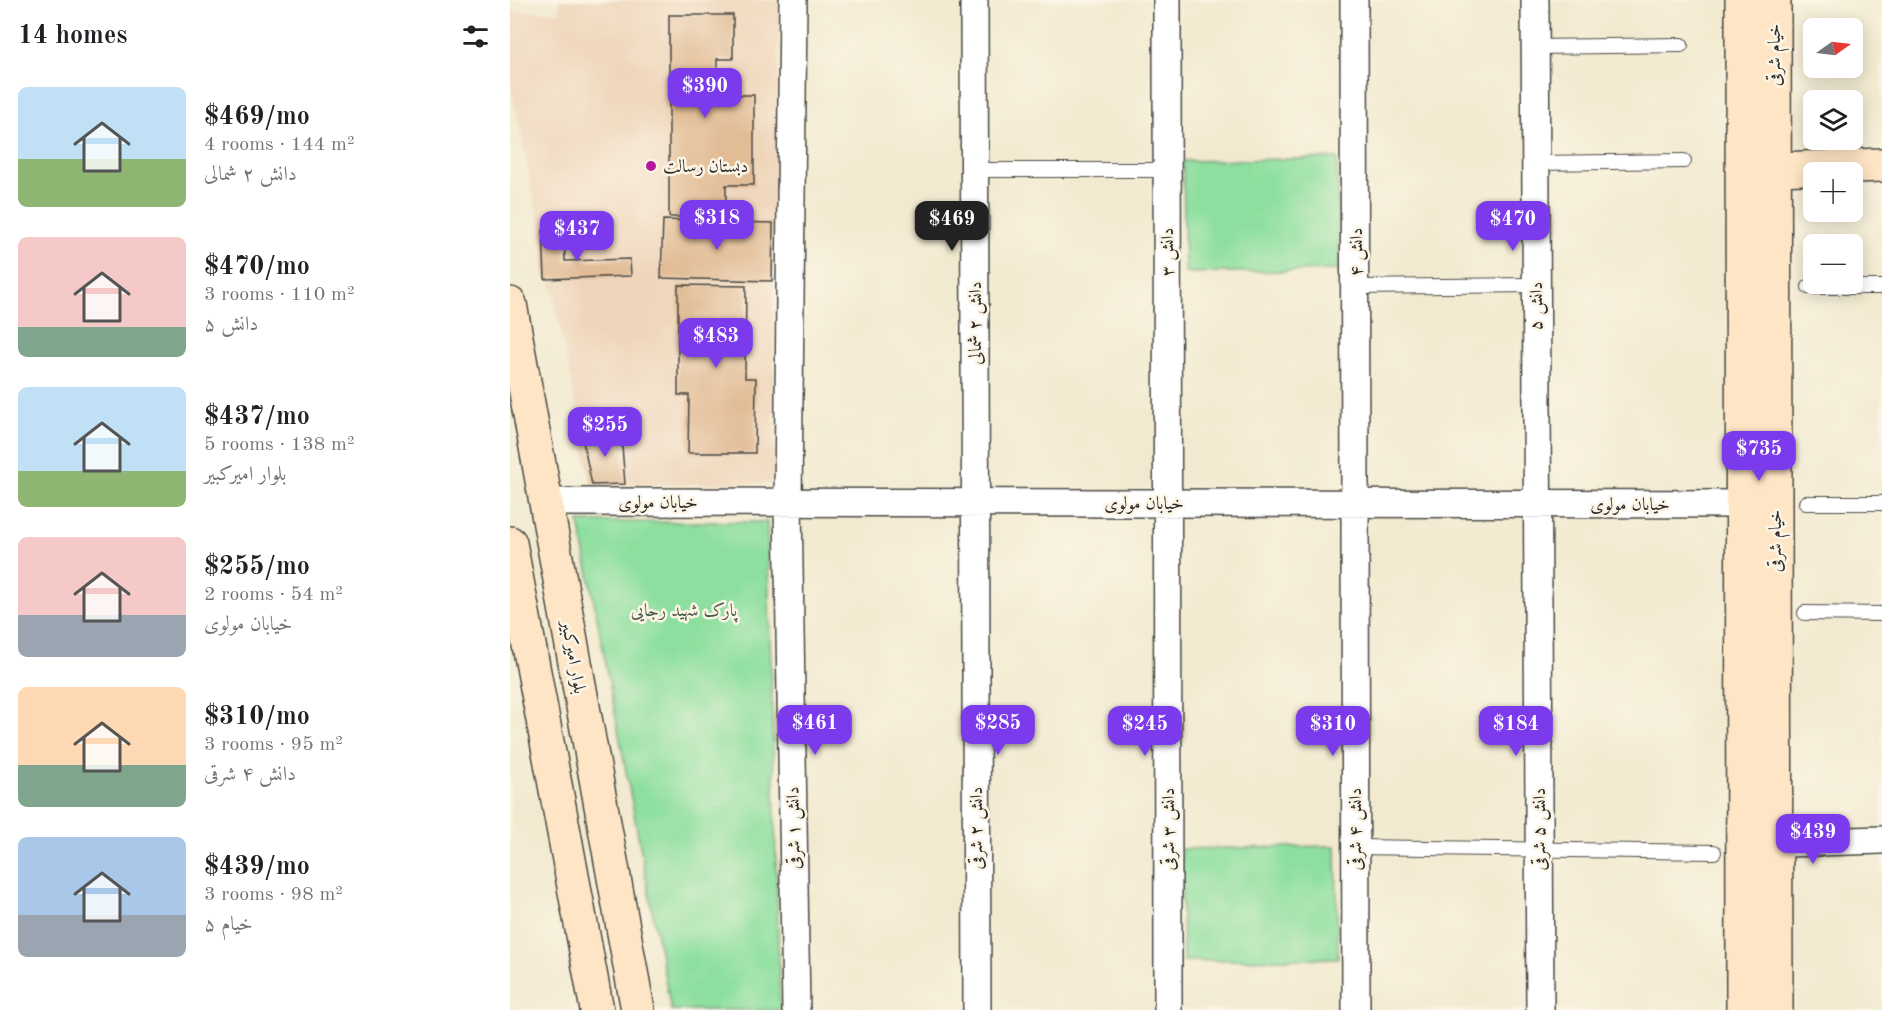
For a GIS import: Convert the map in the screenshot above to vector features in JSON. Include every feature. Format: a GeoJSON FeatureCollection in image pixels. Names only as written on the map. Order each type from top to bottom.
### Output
{"type":"FeatureCollection","features":[{"type":"Feature","properties":{"kind":"street","name":"دانش ۱ شرقی"},"geometry":{"type":"LineString","coordinates":[[793,0],[788,502],[796,1010]]}},
{"type":"Feature","properties":{"kind":"street","name":"دانش ۲ شمالی"},"geometry":{"type":"LineString","coordinates":[[974,0],[975,503]]}},
{"type":"Feature","properties":{"kind":"street","name":"دانش ۳"},"geometry":{"type":"LineString","coordinates":[[1167,0],[1168,503]]}},
{"type":"Feature","properties":{"kind":"street","name":"دانش ۴"},"geometry":{"type":"LineString","coordinates":[[1354,0],[1355,504]]}},
{"type":"Feature","properties":{"kind":"street","name":"دانش ۵"},"geometry":{"type":"LineString","coordinates":[[1535,0],[1537,504]]}},
{"type":"Feature","properties":{"kind":"street","name":"خیام شرقی"},"geometry":{"type":"LineString","coordinates":[[1742,0],[1742,504],[1728,848],[1743,1010]]}},
{"type":"Feature","properties":{"kind":"street","name":"خیام شرقی"},"geometry":{"type":"LineString","coordinates":[[1774,0],[1774,170],[1791,504],[1776,843],[1776,1010]]}},
{"type":"Feature","properties":{"kind":"street"},"geometry":{"type":"LineString","coordinates":[[1741,170],[1882,165]]}},
{"type":"Feature","properties":{"kind":"street","name":"بلوار امیرکبیر"},"geometry":{"type":"LineString","coordinates":[[510,304],[638,1010]]}},
{"type":"Feature","properties":{"kind":"street","name":"خیابان مولوی"},"geometry":{"type":"LineString","coordinates":[[546,502],[1791,504]]}},
{"type":"Feature","properties":{"kind":"street","name":"دانش ۲ شرقی"},"geometry":{"type":"LineString","coordinates":[[975,503],[977,1010]]}},
{"type":"Feature","properties":{"kind":"street","name":"دانش ۳ شرقی"},"geometry":{"type":"LineString","coordinates":[[1168,503],[1168,1010]]}},
{"type":"Feature","properties":{"kind":"street","name":"دانش ۴ شرقی"},"geometry":{"type":"LineString","coordinates":[[1355,504],[1356,1010]]}},
{"type":"Feature","properties":{"kind":"street","name":"دانش ۵ شرقی"},"geometry":{"type":"LineString","coordinates":[[1537,504],[1540,1010]]}},
{"type":"Feature","properties":{"kind":"street"},"geometry":{"type":"LineString","coordinates":[[510,543],[597,1010]]}},
{"type":"Feature","properties":{"kind":"street"},"geometry":{"type":"LineString","coordinates":[[539,698],[580,691]]}},
{"type":"Feature","properties":{"kind":"street"},"geometry":{"type":"LineString","coordinates":[[1728,848],[1776,843],[1882,840]]}},
{"type":"Feature","properties":{"kind":"lane"},"geometry":{"type":"LineString","coordinates":[[1535,47],[1681,45]]}},
{"type":"Feature","properties":{"kind":"lane"},"geometry":{"type":"LineString","coordinates":[[1536,163],[1684,161]]}},
{"type":"Feature","properties":{"kind":"lane"},"geometry":{"type":"LineString","coordinates":[[974,170],[1167,170]]}},
{"type":"Feature","properties":{"kind":"lane"},"geometry":{"type":"LineString","coordinates":[[1356,287],[1535,285]]}},
{"type":"Feature","properties":{"kind":"lane"},"geometry":{"type":"LineString","coordinates":[[1863,287],[1882,287]]}},
{"type":"Feature","properties":{"kind":"lane"},"geometry":{"type":"LineString","coordinates":[[1791,504],[1882,503]]}},
{"type":"Feature","properties":{"kind":"lane"},"geometry":{"type":"LineString","coordinates":[[1805,613],[1882,614]]}},
{"type":"Feature","properties":{"kind":"lane"},"geometry":{"type":"LineString","coordinates":[[1355,847],[1728,848]]}},
{"type":"Feature","properties":{"kind":"shaded area"},"geometry":{"type":"Polygon","coordinates":[[[559,0],[780,0],[773,256],[775,483],[592,485],[510,80],[510,11],[559,12],[559,0]]]}},
{"type":"Feature","properties":{"kind":"green space"},"geometry":{"type":"Polygon","coordinates":[[[1337,158],[1339,270],[1185,273],[1183,161],[1337,158]]]}},
{"type":"Feature","properties":{"kind":"green space","name":"پارک شهید رجایی"},"geometry":{"type":"Polygon","coordinates":[[[579,522],[767,522],[780,1010],[671,1010],[579,522]]]}},
{"type":"Feature","properties":{"kind":"green space"},"geometry":{"type":"Polygon","coordinates":[[[1336,846],[1338,958],[1183,961],[1181,849],[1336,846]]]}},
{"type":"Feature","properties":{"kind":"building"},"geometry":{"type":"Polygon","coordinates":[[[669,15],[733,15],[733,59],[717,59],[717,95],[754,95],[754,185],[726,185],[726,217],[669,217],[669,15]]]}},
{"type":"Feature","properties":{"kind":"building"},"geometry":{"type":"Polygon","coordinates":[[[663,220],[773,223],[772,281],[661,278],[663,220]]]}},
{"type":"Feature","properties":{"kind":"building"},"geometry":{"type":"Polygon","coordinates":[[[564,229],[565,261],[630,259],[631,276],[545,279],[543,230],[564,229]]]}},
{"type":"Feature","properties":{"kind":"building"},"geometry":{"type":"Polygon","coordinates":[[[678,285],[746,286],[745,378],[756,378],[755,453],[688,453],[689,395],[678,395],[678,285]]]}},
{"type":"Feature","properties":{"kind":"building"},"geometry":{"type":"Polygon","coordinates":[[[581,432],[621,433],[625,484],[592,485],[581,432]]]}},
{"type":"Feature","properties":{"kind":"place","name":"دبستان رسالت"},"geometry":{"type":"Point","coordinates":[651,166]}}]}
